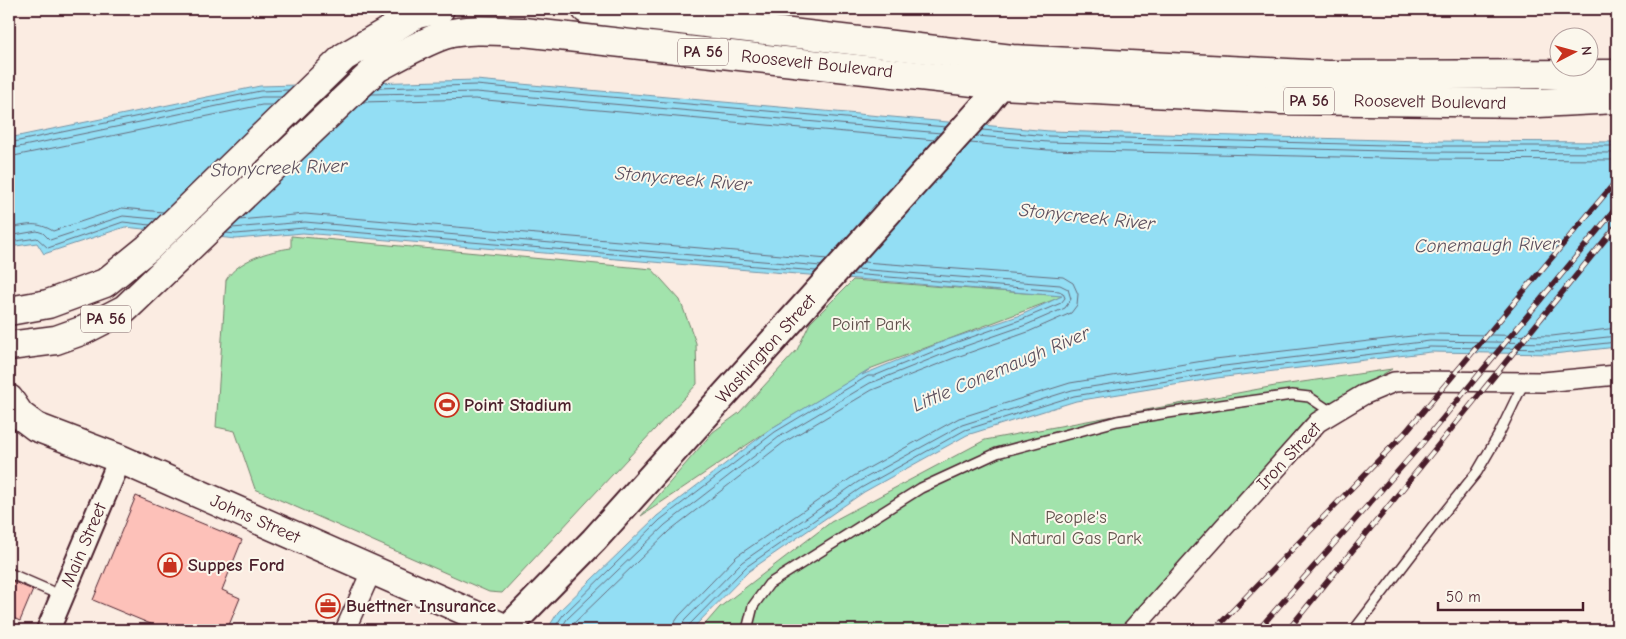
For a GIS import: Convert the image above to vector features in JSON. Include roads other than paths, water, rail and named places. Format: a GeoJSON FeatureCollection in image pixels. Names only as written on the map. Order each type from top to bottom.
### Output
{"type":"FeatureCollection","features":[{"type":"Feature","properties":{"kind":"main road","name":"PA 56"},"geometry":{"type":"LineString","coordinates":[[9,311],[48,304],[105,283],[148,248],[344,57],[417,14],[440,9]]}},
{"type":"Feature","properties":{"kind":"main road","name":"Roosevelt Boulevard"},"geometry":{"type":"LineString","coordinates":[[586,9],[1012,59],[1327,75],[1617,74]]}},
{"type":"Feature","properties":{"kind":"main road","name":"Roosevelt Boulevard"},"geometry":{"type":"LineString","coordinates":[[9,346],[56,340],[84,330],[125,309],[377,68],[446,35],[484,30],[523,32],[1001,85],[1282,100],[1538,103],[1617,99]]}},
{"type":"Feature","properties":{"kind":"main road","name":"Washington Street"},"geometry":{"type":"LineString","coordinates":[[508,630],[594,540],[984,106],[1001,85],[1012,59]]}},
{"type":"Feature","properties":{"kind":"main road","name":"Johns Street"},"geometry":{"type":"LineString","coordinates":[[9,399],[20,415],[36,427],[120,459],[508,630]]}},
{"type":"Feature","properties":{"kind":"street","name":"Iron Street"},"geometry":{"type":"LineString","coordinates":[[1132,630],[1318,422],[1362,395],[1394,382],[1543,382],[1617,375]]}},
{"type":"Feature","properties":{"kind":"street","name":"Main Street"},"geometry":{"type":"LineString","coordinates":[[48,630],[120,459]]}},
{"type":"Feature","properties":{"kind":"street"},"geometry":{"type":"LineString","coordinates":[[345,630],[372,570]]}},
{"type":"Feature","properties":{"kind":"lane"},"geometry":{"type":"LineString","coordinates":[[1354,630],[1477,472],[1498,436],[1524,382]]}},
{"type":"Feature","properties":{"kind":"lane"},"geometry":{"type":"LineString","coordinates":[[752,630],[748,626],[748,619],[753,606],[769,584],[921,488],[997,453],[1117,422],[1292,395],[1309,397],[1333,413]]}},
{"type":"Feature","properties":{"kind":"lane"},"geometry":{"type":"LineString","coordinates":[[9,573],[62,596]]}},
{"type":"Feature","properties":{"kind":"water"},"geometry":{"type":"Polygon","coordinates":[[[476,80],[1049,131],[1423,141],[1617,142],[1617,347],[1553,354],[1431,352],[1217,378],[1076,401],[967,435],[864,492],[749,571],[691,630],[547,630],[558,612],[657,516],[772,428],[871,368],[862,375],[947,340],[1021,315],[1062,296],[303,233],[236,239],[125,227],[44,254],[37,243],[9,247],[9,138],[260,86],[476,80]]]}},
{"type":"Feature","properties":{"kind":"railway"},"geometry":{"type":"LineString","coordinates":[[1214,630],[1404,434],[1617,180]]}},
{"type":"Feature","properties":{"kind":"railway"},"geometry":{"type":"LineString","coordinates":[[1258,630],[1420,446],[1617,207]]}},
{"type":"Feature","properties":{"kind":"railway"},"geometry":{"type":"LineString","coordinates":[[1288,630],[1617,225]]}},
{"type":"Feature","properties":{"kind":"place","name":"Point Stadium"},"geometry":{"type":"Point","coordinates":[447,405]}},
{"type":"Feature","properties":{"kind":"place","name":"Suppes Ford"},"geometry":{"type":"Point","coordinates":[170,565]}},
{"type":"Feature","properties":{"kind":"place","name":"Buettner Insurance"},"geometry":{"type":"Point","coordinates":[328,606]}},
{"type":"Feature","properties":{"kind":"water label","name":"Stonycreek River"},"geometry":{"type":"Point","coordinates":[279,168]}},
{"type":"Feature","properties":{"kind":"water label","name":"Stonycreek River"},"geometry":{"type":"Point","coordinates":[683,179]}},
{"type":"Feature","properties":{"kind":"water label","name":"Stonycreek River"},"geometry":{"type":"Point","coordinates":[1087,217]}},
{"type":"Feature","properties":{"kind":"water label","name":"Conemaugh River"},"geometry":{"type":"Point","coordinates":[1487,245]}},
{"type":"Feature","properties":{"kind":"water label","name":"Little Conemaugh River"},"geometry":{"type":"Point","coordinates":[1001,369]}},
{"type":"Feature","properties":{"kind":"park label","name":"Point Park"},"geometry":{"type":"Point","coordinates":[871,324]}},
{"type":"Feature","properties":{"kind":"park label","name":"People's Natural Gas Park"},"geometry":{"type":"Point","coordinates":[1076,527]}}]}
